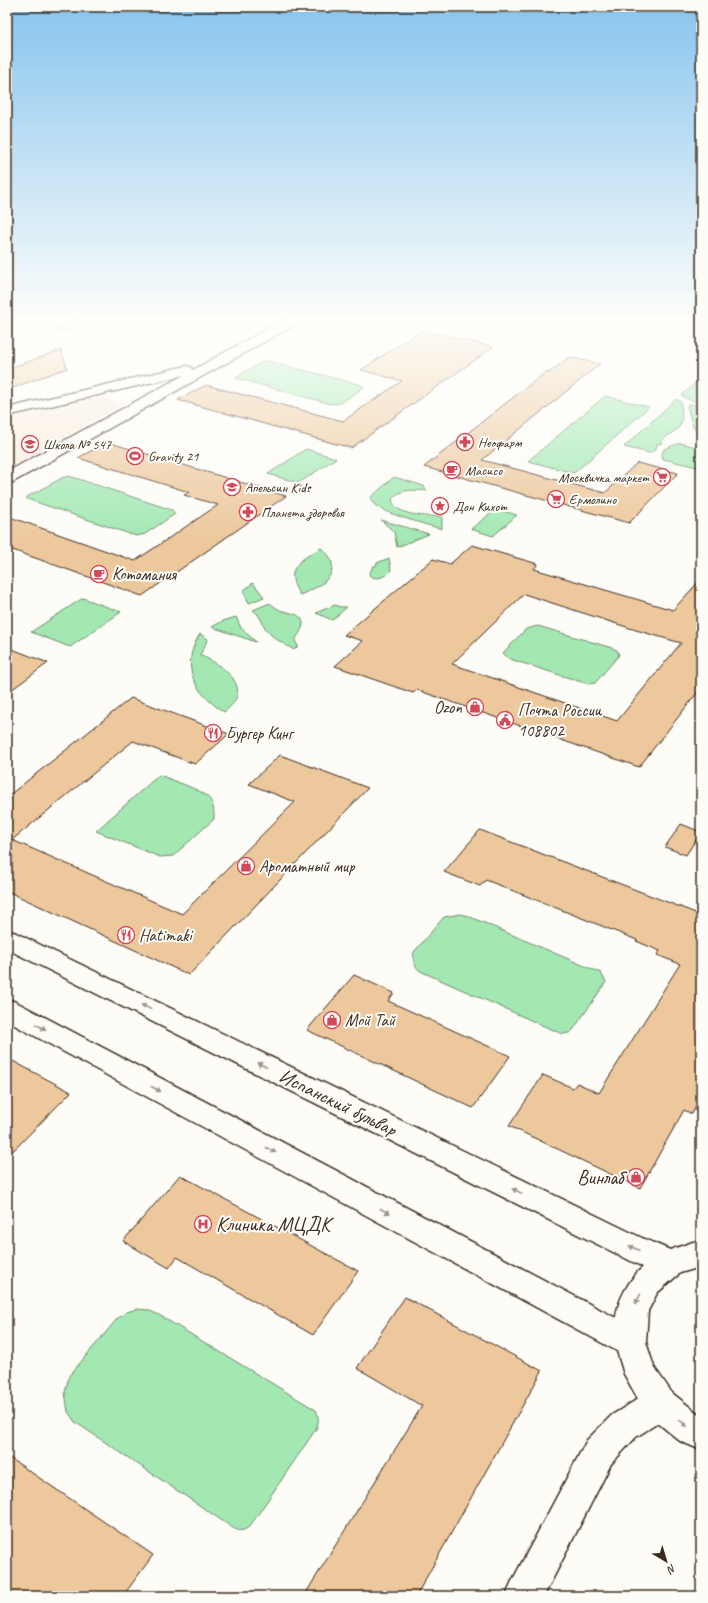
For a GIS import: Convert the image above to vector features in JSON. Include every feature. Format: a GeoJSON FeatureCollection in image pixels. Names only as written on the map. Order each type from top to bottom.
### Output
{"type":"FeatureCollection","features":[{"type":"Feature","properties":{"kind":"street"},"geometry":{"type":"LineString","coordinates":[[7,412],[100,391]]}},
{"type":"Feature","properties":{"kind":"street"},"geometry":{"type":"LineString","coordinates":[[124,391],[132,392],[141,398],[141,403]]}},
{"type":"Feature","properties":{"kind":"street"},"geometry":{"type":"LineString","coordinates":[[7,479],[163,391]]}},
{"type":"Feature","properties":{"kind":"street","name":"Испанский бульвар"},"geometry":{"type":"LineString","coordinates":[[7,939],[631,1247],[669,1264]]}},
{"type":"Feature","properties":{"kind":"street"},"geometry":{"type":"LineString","coordinates":[[7,1009],[630,1342]]}},
{"type":"Feature","properties":{"kind":"street"},"geometry":{"type":"LineString","coordinates":[[701,1254],[693,1255],[669,1264],[646,1283],[632,1310],[630,1342],[640,1374],[660,1404],[692,1430],[701,1434]]}},
{"type":"Feature","properties":{"kind":"street"},"geometry":{"type":"LineString","coordinates":[[524,1596],[599,1452],[624,1426],[660,1404]]}},
{"type":"Feature","properties":{"kind":"shaded area","name":"Школа № 547"},"geometry":{"type":"Polygon","coordinates":[[[101,397],[122,405],[7,470],[7,418],[101,397]]]}},
{"type":"Feature","properties":{"kind":"green space"},"geometry":{"type":"Polygon","coordinates":[[[283,391],[359,391],[341,403],[331,404],[283,391]]]}},
{"type":"Feature","properties":{"kind":"green space"},"geometry":{"type":"Polygon","coordinates":[[[687,391],[701,391],[701,401],[691,400],[682,395],[687,391]]]}},
{"type":"Feature","properties":{"kind":"green space"},"geometry":{"type":"Polygon","coordinates":[[[605,396],[649,407],[574,473],[528,461],[605,396]]]}},
{"type":"Feature","properties":{"kind":"green space"},"geometry":{"type":"Polygon","coordinates":[[[676,399],[681,403],[682,419],[680,426],[662,440],[663,443],[657,444],[656,449],[650,453],[624,447],[676,399]]]}},
{"type":"Feature","properties":{"kind":"green space"},"geometry":{"type":"Polygon","coordinates":[[[691,404],[701,405],[701,439],[693,427],[687,406],[691,404]]]}},
{"type":"Feature","properties":{"kind":"green space"},"geometry":{"type":"Polygon","coordinates":[[[680,443],[701,448],[701,468],[663,459],[662,454],[664,449],[680,443]]]}},
{"type":"Feature","properties":{"kind":"green space"},"geometry":{"type":"Polygon","coordinates":[[[306,449],[336,458],[299,483],[268,474],[306,449]]]}},
{"type":"Feature","properties":{"kind":"green space"},"geometry":{"type":"Polygon","coordinates":[[[69,476],[172,510],[175,514],[145,534],[136,536],[27,499],[27,497],[62,478],[69,476]]]}},
{"type":"Feature","properties":{"kind":"green space"},"geometry":{"type":"Polygon","coordinates":[[[394,477],[424,486],[427,491],[417,490],[398,493],[392,500],[394,505],[406,512],[421,516],[442,516],[442,529],[397,516],[381,509],[373,503],[371,497],[394,477]]]}},
{"type":"Feature","properties":{"kind":"green space"},"geometry":{"type":"Polygon","coordinates":[[[496,509],[517,515],[493,536],[471,529],[496,509]]]}},
{"type":"Feature","properties":{"kind":"green space"},"geometry":{"type":"Polygon","coordinates":[[[381,520],[429,534],[397,547],[394,532],[381,520]]]}},
{"type":"Feature","properties":{"kind":"green space"},"geometry":{"type":"Polygon","coordinates":[[[321,548],[330,558],[332,567],[331,573],[323,583],[300,595],[295,586],[293,572],[300,561],[321,548]]]}},
{"type":"Feature","properties":{"kind":"green space"},"geometry":{"type":"Polygon","coordinates":[[[389,558],[391,570],[389,572],[378,578],[369,575],[373,566],[376,566],[377,563],[389,558]]]}},
{"type":"Feature","properties":{"kind":"green space"},"geometry":{"type":"Polygon","coordinates":[[[253,583],[264,597],[249,603],[243,591],[253,583]]]}},
{"type":"Feature","properties":{"kind":"green space"},"geometry":{"type":"Polygon","coordinates":[[[83,598],[121,612],[70,647],[31,632],[83,598]]]}},
{"type":"Feature","properties":{"kind":"green space"},"geometry":{"type":"Polygon","coordinates":[[[270,603],[278,609],[297,615],[302,620],[302,628],[295,641],[298,646],[294,650],[269,633],[256,612],[253,610],[270,603]]]}},
{"type":"Feature","properties":{"kind":"green space"},"geometry":{"type":"Polygon","coordinates":[[[335,605],[347,607],[332,620],[316,613],[335,605]]]}},
{"type":"Feature","properties":{"kind":"green space"},"geometry":{"type":"Polygon","coordinates":[[[236,617],[241,628],[256,642],[212,627],[223,621],[236,617]]]}},
{"type":"Feature","properties":{"kind":"green space"},"geometry":{"type":"Polygon","coordinates":[[[538,626],[612,648],[617,650],[619,655],[595,683],[588,684],[513,660],[508,658],[503,653],[526,629],[538,626]]]}},
{"type":"Feature","properties":{"kind":"green space"},"geometry":{"type":"Polygon","coordinates":[[[200,634],[208,639],[200,655],[227,672],[237,686],[237,695],[233,703],[224,712],[205,696],[198,688],[193,678],[191,657],[194,646],[200,634]]]}},
{"type":"Feature","properties":{"kind":"green space"},"geometry":{"type":"Polygon","coordinates":[[[159,775],[198,790],[207,796],[213,805],[214,819],[173,856],[160,857],[96,831],[159,775]]]}},
{"type":"Feature","properties":{"kind":"green space"},"geometry":{"type":"Polygon","coordinates":[[[460,914],[468,916],[601,973],[606,982],[573,1030],[569,1033],[562,1034],[420,971],[416,967],[413,958],[414,952],[444,917],[460,914]]]}},
{"type":"Feature","properties":{"kind":"green space"},"geometry":{"type":"Polygon","coordinates":[[[137,1309],[148,1310],[159,1315],[316,1410],[318,1415],[318,1424],[316,1429],[250,1526],[246,1529],[238,1530],[233,1528],[75,1422],[68,1412],[65,1392],[69,1376],[117,1319],[127,1312],[137,1309]]]}},
{"type":"Feature","properties":{"kind":"building"},"geometry":{"type":"Polygon","coordinates":[[[195,391],[228,391],[343,421],[388,391],[431,391],[351,448],[178,400],[195,391]]]}},
{"type":"Feature","properties":{"kind":"building"},"geometry":{"type":"Polygon","coordinates":[[[522,391],[567,391],[482,460],[605,493],[637,463],[678,473],[629,523],[424,467],[522,391]]]}},
{"type":"Feature","properties":{"kind":"building"},"geometry":{"type":"Polygon","coordinates":[[[107,442],[286,496],[142,596],[7,548],[7,516],[135,561],[218,505],[184,495],[189,492],[78,458],[107,442]]]}},
{"type":"Feature","properties":{"kind":"building"},"geometry":{"type":"Polygon","coordinates":[[[472,545],[538,564],[534,569],[673,610],[701,579],[701,688],[639,767],[417,690],[413,693],[335,666],[363,641],[344,635],[433,559],[450,564],[472,545]],[[524,594],[452,664],[617,721],[681,643],[524,594]]]}},
{"type":"Feature","properties":{"kind":"building"},"geometry":{"type":"Polygon","coordinates":[[[7,647],[48,663],[7,693],[7,647]]]}},
{"type":"Feature","properties":{"kind":"building"},"geometry":{"type":"Polygon","coordinates":[[[131,698],[229,734],[195,764],[133,741],[12,840],[182,914],[295,802],[249,784],[280,755],[368,788],[189,975],[7,891],[7,797],[131,698]]]}},
{"type":"Feature","properties":{"kind":"building"},"geometry":{"type":"Polygon","coordinates":[[[681,824],[701,832],[686,855],[665,847],[681,824]]]}},
{"type":"Feature","properties":{"kind":"building"},"geometry":{"type":"Polygon","coordinates":[[[480,830],[701,915],[701,1097],[692,1114],[684,1110],[640,1188],[509,1126],[543,1075],[573,1088],[577,1083],[599,1093],[680,964],[657,955],[660,951],[636,941],[637,940],[486,880],[480,886],[444,872],[480,830]]]}},
{"type":"Feature","properties":{"kind":"building"},"geometry":{"type":"Polygon","coordinates":[[[354,975],[394,993],[388,1001],[510,1056],[473,1108],[307,1030],[354,975]]]}},
{"type":"Feature","properties":{"kind":"building"},"geometry":{"type":"Polygon","coordinates":[[[7,1058],[71,1092],[7,1157],[7,1058]]]}},
{"type":"Feature","properties":{"kind":"building"},"geometry":{"type":"Polygon","coordinates":[[[180,1175],[358,1271],[313,1335],[177,1257],[169,1268],[123,1241],[180,1175]]]}},
{"type":"Feature","properties":{"kind":"building"},"geometry":{"type":"Polygon","coordinates":[[[405,1297],[542,1371],[416,1596],[304,1596],[422,1406],[357,1368],[405,1297]]]}},
{"type":"Feature","properties":{"kind":"building"},"geometry":{"type":"Polygon","coordinates":[[[7,1456],[153,1555],[123,1596],[7,1596],[7,1456]]]}},
{"type":"Feature","properties":{"kind":"place","name":"Неофарм"},"geometry":{"type":"Point","coordinates":[465,442]}},
{"type":"Feature","properties":{"kind":"place","name":"Школа № 547"},"geometry":{"type":"Point","coordinates":[30,444]}},
{"type":"Feature","properties":{"kind":"place","name":"Gravity 21"},"geometry":{"type":"Point","coordinates":[135,456]}},
{"type":"Feature","properties":{"kind":"place","name":"Масисо"},"geometry":{"type":"Point","coordinates":[452,470]}},
{"type":"Feature","properties":{"kind":"place","name":"Москвичка маркет"},"geometry":{"type":"Point","coordinates":[662,477]}},
{"type":"Feature","properties":{"kind":"place","name":"Апельсин Kids"},"geometry":{"type":"Point","coordinates":[232,487]}},
{"type":"Feature","properties":{"kind":"place","name":"Ермолино"},"geometry":{"type":"Point","coordinates":[556,499]}},
{"type":"Feature","properties":{"kind":"place","name":"Дон Кихот"},"geometry":{"type":"Point","coordinates":[440,506]}},
{"type":"Feature","properties":{"kind":"place","name":"Планета здоровья"},"geometry":{"type":"Point","coordinates":[248,512]}},
{"type":"Feature","properties":{"kind":"place","name":"Котомания"},"geometry":{"type":"Point","coordinates":[99,574]}},
{"type":"Feature","properties":{"kind":"place","name":"Ozon"},"geometry":{"type":"Point","coordinates":[475,707]}},
{"type":"Feature","properties":{"kind":"place","name":"Почта России 108802"},"geometry":{"type":"Point","coordinates":[505,720]}},
{"type":"Feature","properties":{"kind":"place","name":"Бургер Кинг"},"geometry":{"type":"Point","coordinates":[213,733]}},
{"type":"Feature","properties":{"kind":"place","name":"Ароматный мир"},"geometry":{"type":"Point","coordinates":[246,866]}},
{"type":"Feature","properties":{"kind":"place","name":"Hatimaki"},"geometry":{"type":"Point","coordinates":[126,935]}},
{"type":"Feature","properties":{"kind":"place","name":"Мой Тай"},"geometry":{"type":"Point","coordinates":[332,1020]}},
{"type":"Feature","properties":{"kind":"place","name":"Винлаб"},"geometry":{"type":"Point","coordinates":[636,1177]}},
{"type":"Feature","properties":{"kind":"place","name":"Клиника МЦДК"},"geometry":{"type":"Point","coordinates":[203,1224]}}]}
